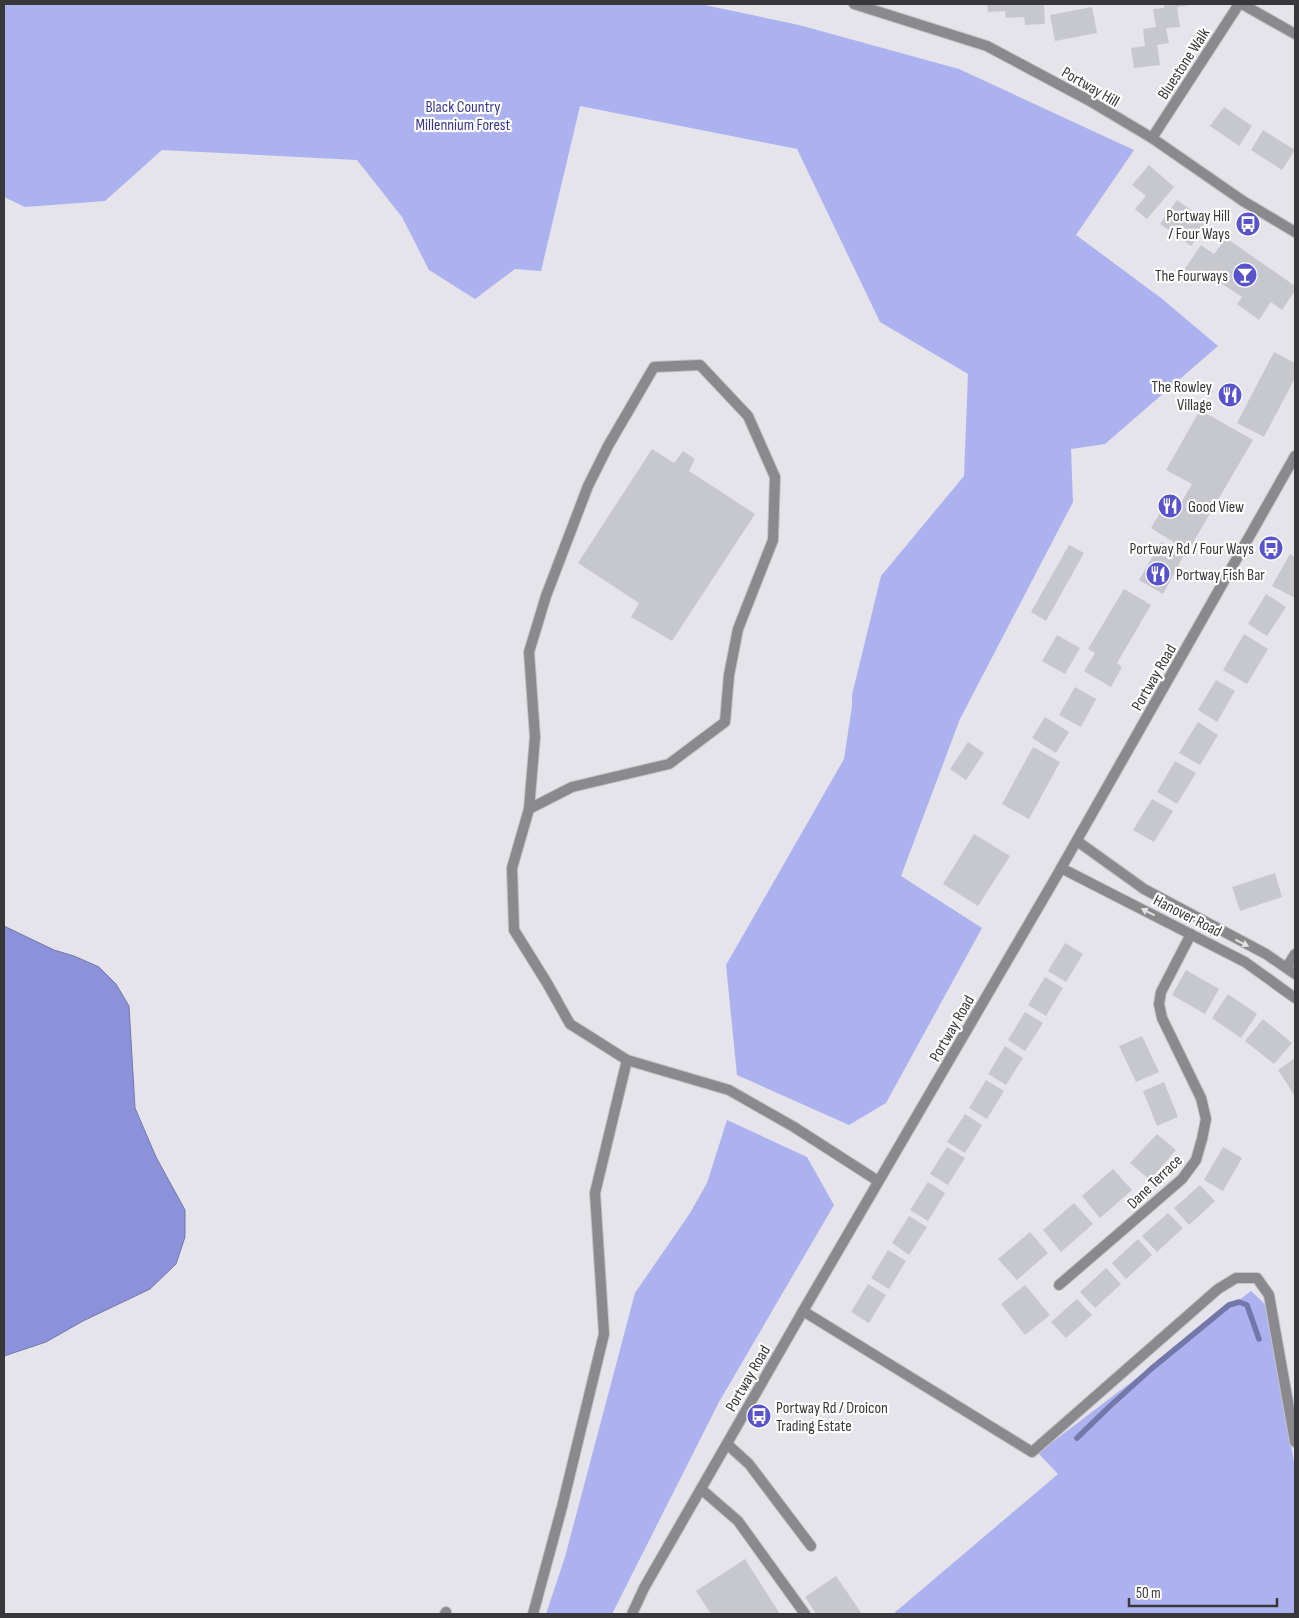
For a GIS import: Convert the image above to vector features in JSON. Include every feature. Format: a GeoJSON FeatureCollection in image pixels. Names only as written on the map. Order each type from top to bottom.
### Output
{"type":"FeatureCollection","features":[{"type":"Feature","properties":{"kind":"street","name":"Portway Hill"},"geometry":{"type":"LineString","coordinates":[[854,4],[875,6],[987,46],[1090,101],[1152,138],[1243,200],[1295,232]]}},
{"type":"Feature","properties":{"kind":"street"},"geometry":{"type":"LineString","coordinates":[[1240,4],[1295,34]]}},
{"type":"Feature","properties":{"kind":"street","name":"Bluestone Walk"},"geometry":{"type":"LineString","coordinates":[[1152,138],[1240,4]]}},
{"type":"Feature","properties":{"kind":"street"},"geometry":{"type":"LineString","coordinates":[[529,809],[572,787],[669,764],[724,722],[729,675],[738,629],[773,540],[775,477],[748,416],[700,365],[654,367],[608,446],[588,486],[549,586],[528,652],[535,737],[529,809],[512,868],[514,930],[570,1024],[627,1060],[729,1090],[794,1127],[878,1181]]}},
{"type":"Feature","properties":{"kind":"street","name":"Portway Road"},"geometry":{"type":"LineString","coordinates":[[632,1614],[644,1588],[726,1444],[1077,841],[1295,456]]}},
{"type":"Feature","properties":{"kind":"street","name":"Hanover Road"},"geometry":{"type":"LineString","coordinates":[[1077,841],[1144,889],[1266,954],[1295,974]]}},
{"type":"Feature","properties":{"kind":"street","name":"Hanover Road"},"geometry":{"type":"LineString","coordinates":[[1061,868],[1245,962],[1295,998]]}},
{"type":"Feature","properties":{"kind":"street","name":"Dane Terrace"},"geometry":{"type":"LineString","coordinates":[[1059,1285],[1182,1179],[1196,1160],[1206,1119],[1202,1098],[1162,1018],[1159,1004],[1161,992],[1199,920]]}},
{"type":"Feature","properties":{"kind":"street"},"geometry":{"type":"LineString","coordinates":[[1275,983],[1295,954]]}},
{"type":"Feature","properties":{"kind":"street"},"geometry":{"type":"LineString","coordinates":[[533,1614],[562,1508],[604,1334],[595,1193],[627,1060]]}},
{"type":"Feature","properties":{"kind":"street"},"geometry":{"type":"LineString","coordinates":[[803,1310],[1032,1452],[1218,1289],[1236,1278],[1257,1278],[1269,1295],[1295,1442]]}},
{"type":"Feature","properties":{"kind":"street"},"geometry":{"type":"LineString","coordinates":[[726,1444],[749,1464],[811,1546]]}},
{"type":"Feature","properties":{"kind":"street"},"geometry":{"type":"LineString","coordinates":[[701,1489],[738,1521],[805,1614]]}},
{"type":"Feature","properties":{"kind":"green space","name":"Black Country Millennium Forest"},"geometry":{"type":"Polygon","coordinates":[[[4,4],[700,4],[799,25],[959,69],[1134,150],[1076,235],[1161,298],[1218,346],[1105,444],[1071,449],[1073,502],[960,719],[901,876],[982,928],[886,1103],[849,1125],[737,1075],[726,965],[844,759],[852,695],[881,576],[964,476],[968,374],[880,322],[797,149],[580,106],[541,271],[515,269],[475,299],[429,270],[402,217],[357,160],[162,150],[105,201],[25,207],[4,197],[4,4]]]}},
{"type":"Feature","properties":{"kind":"green space"},"geometry":{"type":"Polygon","coordinates":[[[727,1120],[807,1157],[834,1205],[719,1402],[612,1614],[546,1614],[565,1557],[635,1293],[690,1213],[707,1183],[727,1120]]]}},
{"type":"Feature","properties":{"kind":"green space"},"geometry":{"type":"Polygon","coordinates":[[[1251,1291],[1267,1306],[1295,1468],[1295,1614],[893,1614],[1058,1474],[1038,1453],[1251,1291]]]}},
{"type":"Feature","properties":{"kind":"shaded area"},"geometry":{"type":"Polygon","coordinates":[[[4,926],[54,950],[99,967],[116,984],[129,1006],[135,1108],[156,1157],[185,1210],[185,1237],[176,1264],[150,1289],[83,1321],[46,1342],[4,1356],[4,926]]]}},
{"type":"Feature","properties":{"kind":"building"},"geometry":{"type":"Polygon","coordinates":[[[987,4],[1044,4],[1045,24],[1025,25],[1024,17],[1006,18],[1005,11],[988,12],[987,4]]]}},
{"type":"Feature","properties":{"kind":"building"},"geometry":{"type":"Polygon","coordinates":[[[1164,4],[1190,5],[1177,7],[1180,27],[1166,28],[1169,43],[1157,45],[1160,65],[1134,68],[1131,48],[1145,46],[1143,29],[1156,27],[1153,9],[1164,8],[1164,4]]]}},
{"type":"Feature","properties":{"kind":"building"},"geometry":{"type":"Polygon","coordinates":[[[1092,7],[1097,33],[1055,41],[1050,15],[1092,7]]]}},
{"type":"Feature","properties":{"kind":"building"},"geometry":{"type":"Polygon","coordinates":[[[1224,107],[1252,126],[1239,146],[1210,126],[1224,107]]]}},
{"type":"Feature","properties":{"kind":"building"},"geometry":{"type":"Polygon","coordinates":[[[1263,130],[1295,150],[1282,170],[1251,150],[1263,130]]]}},
{"type":"Feature","properties":{"kind":"building"},"geometry":{"type":"Polygon","coordinates":[[[1149,165],[1174,187],[1147,219],[1135,209],[1146,196],[1132,185],[1149,165]]]}},
{"type":"Feature","properties":{"kind":"building"},"geometry":{"type":"Polygon","coordinates":[[[1177,200],[1208,222],[1191,246],[1160,224],[1177,200]]]}},
{"type":"Feature","properties":{"kind":"building","name":"The Fourways"},"geometry":{"type":"Polygon","coordinates":[[[1226,238],[1295,286],[1295,291],[1282,310],[1271,302],[1259,320],[1237,304],[1242,297],[1203,271],[1197,279],[1184,270],[1201,245],[1214,254],[1226,238]]]}},
{"type":"Feature","properties":{"kind":"building"},"geometry":{"type":"Polygon","coordinates":[[[1274,352],[1295,363],[1295,378],[1264,437],[1237,423],[1274,352]]]}},
{"type":"Feature","properties":{"kind":"building"},"geometry":{"type":"Polygon","coordinates":[[[1200,410],[1253,440],[1188,551],[1151,528],[1167,501],[1178,508],[1192,484],[1166,470],[1200,410]]]}},
{"type":"Feature","properties":{"kind":"building"},"geometry":{"type":"Polygon","coordinates":[[[652,449],[674,463],[683,451],[695,459],[689,471],[755,514],[672,641],[631,617],[639,603],[578,563],[652,449]]]}},
{"type":"Feature","properties":{"kind":"building"},"geometry":{"type":"Polygon","coordinates":[[[1161,542],[1184,555],[1163,594],[1139,580],[1161,542]]]}},
{"type":"Feature","properties":{"kind":"building"},"geometry":{"type":"Polygon","coordinates":[[[1069,545],[1084,553],[1046,621],[1031,612],[1069,545]]]}},
{"type":"Feature","properties":{"kind":"building"},"geometry":{"type":"Polygon","coordinates":[[[1290,554],[1295,557],[1295,598],[1272,586],[1290,554]]]}},
{"type":"Feature","properties":{"kind":"building"},"geometry":{"type":"Polygon","coordinates":[[[1124,589],[1151,605],[1117,663],[1122,667],[1111,687],[1084,671],[1095,653],[1088,649],[1124,589]]]}},
{"type":"Feature","properties":{"kind":"building"},"geometry":{"type":"Polygon","coordinates":[[[1266,594],[1286,607],[1267,636],[1248,624],[1266,594]]]}},
{"type":"Feature","properties":{"kind":"building"},"geometry":{"type":"Polygon","coordinates":[[[1244,634],[1268,649],[1247,684],[1223,670],[1244,634]]]}},
{"type":"Feature","properties":{"kind":"building"},"geometry":{"type":"Polygon","coordinates":[[[1057,635],[1080,648],[1065,674],[1042,661],[1057,635]]]}},
{"type":"Feature","properties":{"kind":"building"},"geometry":{"type":"Polygon","coordinates":[[[1216,680],[1235,691],[1217,722],[1198,710],[1216,680]]]}},
{"type":"Feature","properties":{"kind":"building"},"geometry":{"type":"Polygon","coordinates":[[[1075,687],[1096,699],[1081,727],[1059,715],[1075,687]]]}},
{"type":"Feature","properties":{"kind":"building"},"geometry":{"type":"Polygon","coordinates":[[[1045,717],[1069,732],[1056,753],[1032,738],[1045,717]]]}},
{"type":"Feature","properties":{"kind":"building"},"geometry":{"type":"Polygon","coordinates":[[[1198,722],[1218,735],[1200,765],[1179,753],[1198,722]]]}},
{"type":"Feature","properties":{"kind":"building"},"geometry":{"type":"Polygon","coordinates":[[[968,742],[984,753],[966,780],[950,769],[968,742]]]}},
{"type":"Feature","properties":{"kind":"building"},"geometry":{"type":"Polygon","coordinates":[[[1033,747],[1060,762],[1029,819],[1002,804],[1033,747]]]}},
{"type":"Feature","properties":{"kind":"building"},"geometry":{"type":"Polygon","coordinates":[[[1175,761],[1196,773],[1177,804],[1157,792],[1175,761]]]}},
{"type":"Feature","properties":{"kind":"building"},"geometry":{"type":"Polygon","coordinates":[[[1152,799],[1173,811],[1154,842],[1133,830],[1152,799]]]}},
{"type":"Feature","properties":{"kind":"building"},"geometry":{"type":"Polygon","coordinates":[[[974,834],[1010,856],[978,906],[943,884],[974,834]]]}},
{"type":"Feature","properties":{"kind":"building"},"geometry":{"type":"Polygon","coordinates":[[[1275,873],[1282,897],[1240,911],[1232,887],[1275,873]]]}},
{"type":"Feature","properties":{"kind":"building"},"geometry":{"type":"Polygon","coordinates":[[[1065,943],[1083,954],[1066,982],[1048,971],[1065,943]]]}},
{"type":"Feature","properties":{"kind":"building"},"geometry":{"type":"Polygon","coordinates":[[[1186,970],[1219,989],[1205,1014],[1172,995],[1186,970]]]}},
{"type":"Feature","properties":{"kind":"building"},"geometry":{"type":"Polygon","coordinates":[[[1045,977],[1063,988],[1046,1016],[1028,1005],[1045,977]]]}},
{"type":"Feature","properties":{"kind":"building"},"geometry":{"type":"Polygon","coordinates":[[[1228,994],[1257,1014],[1241,1038],[1212,1018],[1228,994]]]}},
{"type":"Feature","properties":{"kind":"building"},"geometry":{"type":"Polygon","coordinates":[[[1025,1012],[1043,1023],[1025,1051],[1008,1040],[1025,1012]]]}},
{"type":"Feature","properties":{"kind":"building"},"geometry":{"type":"Polygon","coordinates":[[[1263,1019],[1292,1043],[1274,1064],[1245,1041],[1263,1019]]]}},
{"type":"Feature","properties":{"kind":"building"},"geometry":{"type":"Polygon","coordinates":[[[1142,1036],[1159,1072],[1136,1082],[1119,1046],[1142,1036]]]}},
{"type":"Feature","properties":{"kind":"building"},"geometry":{"type":"Polygon","coordinates":[[[1005,1046],[1023,1058],[1006,1085],[988,1074],[1005,1046]]]}},
{"type":"Feature","properties":{"kind":"building"},"geometry":{"type":"Polygon","coordinates":[[[1295,1058],[1295,1096],[1278,1070],[1295,1058]]]}},
{"type":"Feature","properties":{"kind":"building"},"geometry":{"type":"Polygon","coordinates":[[[986,1080],[1004,1091],[987,1119],[969,1108],[986,1080]]]}},
{"type":"Feature","properties":{"kind":"building"},"geometry":{"type":"Polygon","coordinates":[[[1164,1082],[1178,1117],[1157,1126],[1143,1091],[1164,1082]]]}},
{"type":"Feature","properties":{"kind":"building"},"geometry":{"type":"Polygon","coordinates":[[[965,1114],[982,1125],[965,1153],[947,1142],[965,1114]]]}},
{"type":"Feature","properties":{"kind":"building"},"geometry":{"type":"Polygon","coordinates":[[[1157,1134],[1176,1150],[1150,1180],[1130,1163],[1157,1134]]]}},
{"type":"Feature","properties":{"kind":"building"},"geometry":{"type":"Polygon","coordinates":[[[947,1147],[965,1158],[948,1185],[930,1174],[947,1147]]]}},
{"type":"Feature","properties":{"kind":"building"},"geometry":{"type":"Polygon","coordinates":[[[1223,1147],[1242,1158],[1223,1191],[1204,1180],[1223,1147]]]}},
{"type":"Feature","properties":{"kind":"building"},"geometry":{"type":"Polygon","coordinates":[[[1113,1169],[1132,1190],[1100,1218],[1082,1196],[1113,1169]]]}},
{"type":"Feature","properties":{"kind":"building"},"geometry":{"type":"Polygon","coordinates":[[[928,1182],[945,1193],[928,1221],[910,1210],[928,1182]]]}},
{"type":"Feature","properties":{"kind":"building"},"geometry":{"type":"Polygon","coordinates":[[[1200,1185],[1215,1201],[1189,1225],[1174,1208],[1200,1185]]]}},
{"type":"Feature","properties":{"kind":"building"},"geometry":{"type":"Polygon","coordinates":[[[1074,1203],[1093,1224],[1061,1252],[1043,1230],[1074,1203]]]}},
{"type":"Feature","properties":{"kind":"building"},"geometry":{"type":"Polygon","coordinates":[[[1168,1213],[1183,1228],[1157,1252],[1142,1236],[1168,1213]]]}},
{"type":"Feature","properties":{"kind":"building"},"geometry":{"type":"Polygon","coordinates":[[[909,1216],[927,1227],[909,1255],[892,1243],[909,1216]]]}},
{"type":"Feature","properties":{"kind":"building"},"geometry":{"type":"Polygon","coordinates":[[[1030,1232],[1048,1253],[1017,1280],[998,1259],[1030,1232]]]}},
{"type":"Feature","properties":{"kind":"building"},"geometry":{"type":"Polygon","coordinates":[[[1138,1239],[1152,1255],[1126,1279],[1112,1263],[1138,1239]]]}},
{"type":"Feature","properties":{"kind":"building"},"geometry":{"type":"Polygon","coordinates":[[[888,1250],[906,1261],[889,1289],[871,1278],[888,1250]]]}},
{"type":"Feature","properties":{"kind":"building"},"geometry":{"type":"Polygon","coordinates":[[[1106,1268],[1121,1284],[1095,1308],[1080,1292],[1106,1268]]]}},
{"type":"Feature","properties":{"kind":"building"},"geometry":{"type":"Polygon","coordinates":[[[868,1284],[886,1295],[869,1323],[851,1312],[868,1284]]]}},
{"type":"Feature","properties":{"kind":"building"},"geometry":{"type":"Polygon","coordinates":[[[1025,1285],[1050,1315],[1025,1335],[1001,1304],[1025,1285]]]}},
{"type":"Feature","properties":{"kind":"building"},"geometry":{"type":"Polygon","coordinates":[[[1077,1299],[1092,1315],[1066,1338],[1051,1322],[1077,1299]]]}},
{"type":"Feature","properties":{"kind":"building"},"geometry":{"type":"Polygon","coordinates":[[[745,1559],[780,1614],[711,1614],[696,1591],[745,1559]]]}},
{"type":"Feature","properties":{"kind":"building"},"geometry":{"type":"Polygon","coordinates":[[[836,1576],[862,1614],[816,1614],[805,1597],[836,1576]]]}},
{"type":"Feature","properties":{"kind":"waterway"},"geometry":{"type":"LineString","coordinates":[[1077,1438],[1151,1369],[1229,1305],[1239,1302],[1247,1305],[1259,1339]]}},
{"type":"Feature","properties":{"kind":"place","name":"Portway Hill / Four Ways"},"geometry":{"type":"Point","coordinates":[1248,224]}},
{"type":"Feature","properties":{"kind":"place","name":"The Fourways"},"geometry":{"type":"Point","coordinates":[1245,275]}},
{"type":"Feature","properties":{"kind":"place","name":"The Rowley Village"},"geometry":{"type":"Point","coordinates":[1230,395]}},
{"type":"Feature","properties":{"kind":"place","name":"Good View"},"geometry":{"type":"Point","coordinates":[1170,506]}},
{"type":"Feature","properties":{"kind":"place","name":"Portway Rd / Four Ways"},"geometry":{"type":"Point","coordinates":[1271,548]}},
{"type":"Feature","properties":{"kind":"place","name":"Portway Fish Bar"},"geometry":{"type":"Point","coordinates":[1158,574]}},
{"type":"Feature","properties":{"kind":"place","name":"Portway Rd / Droicon Trading Estate"},"geometry":{"type":"Point","coordinates":[759,1416]}}]}
